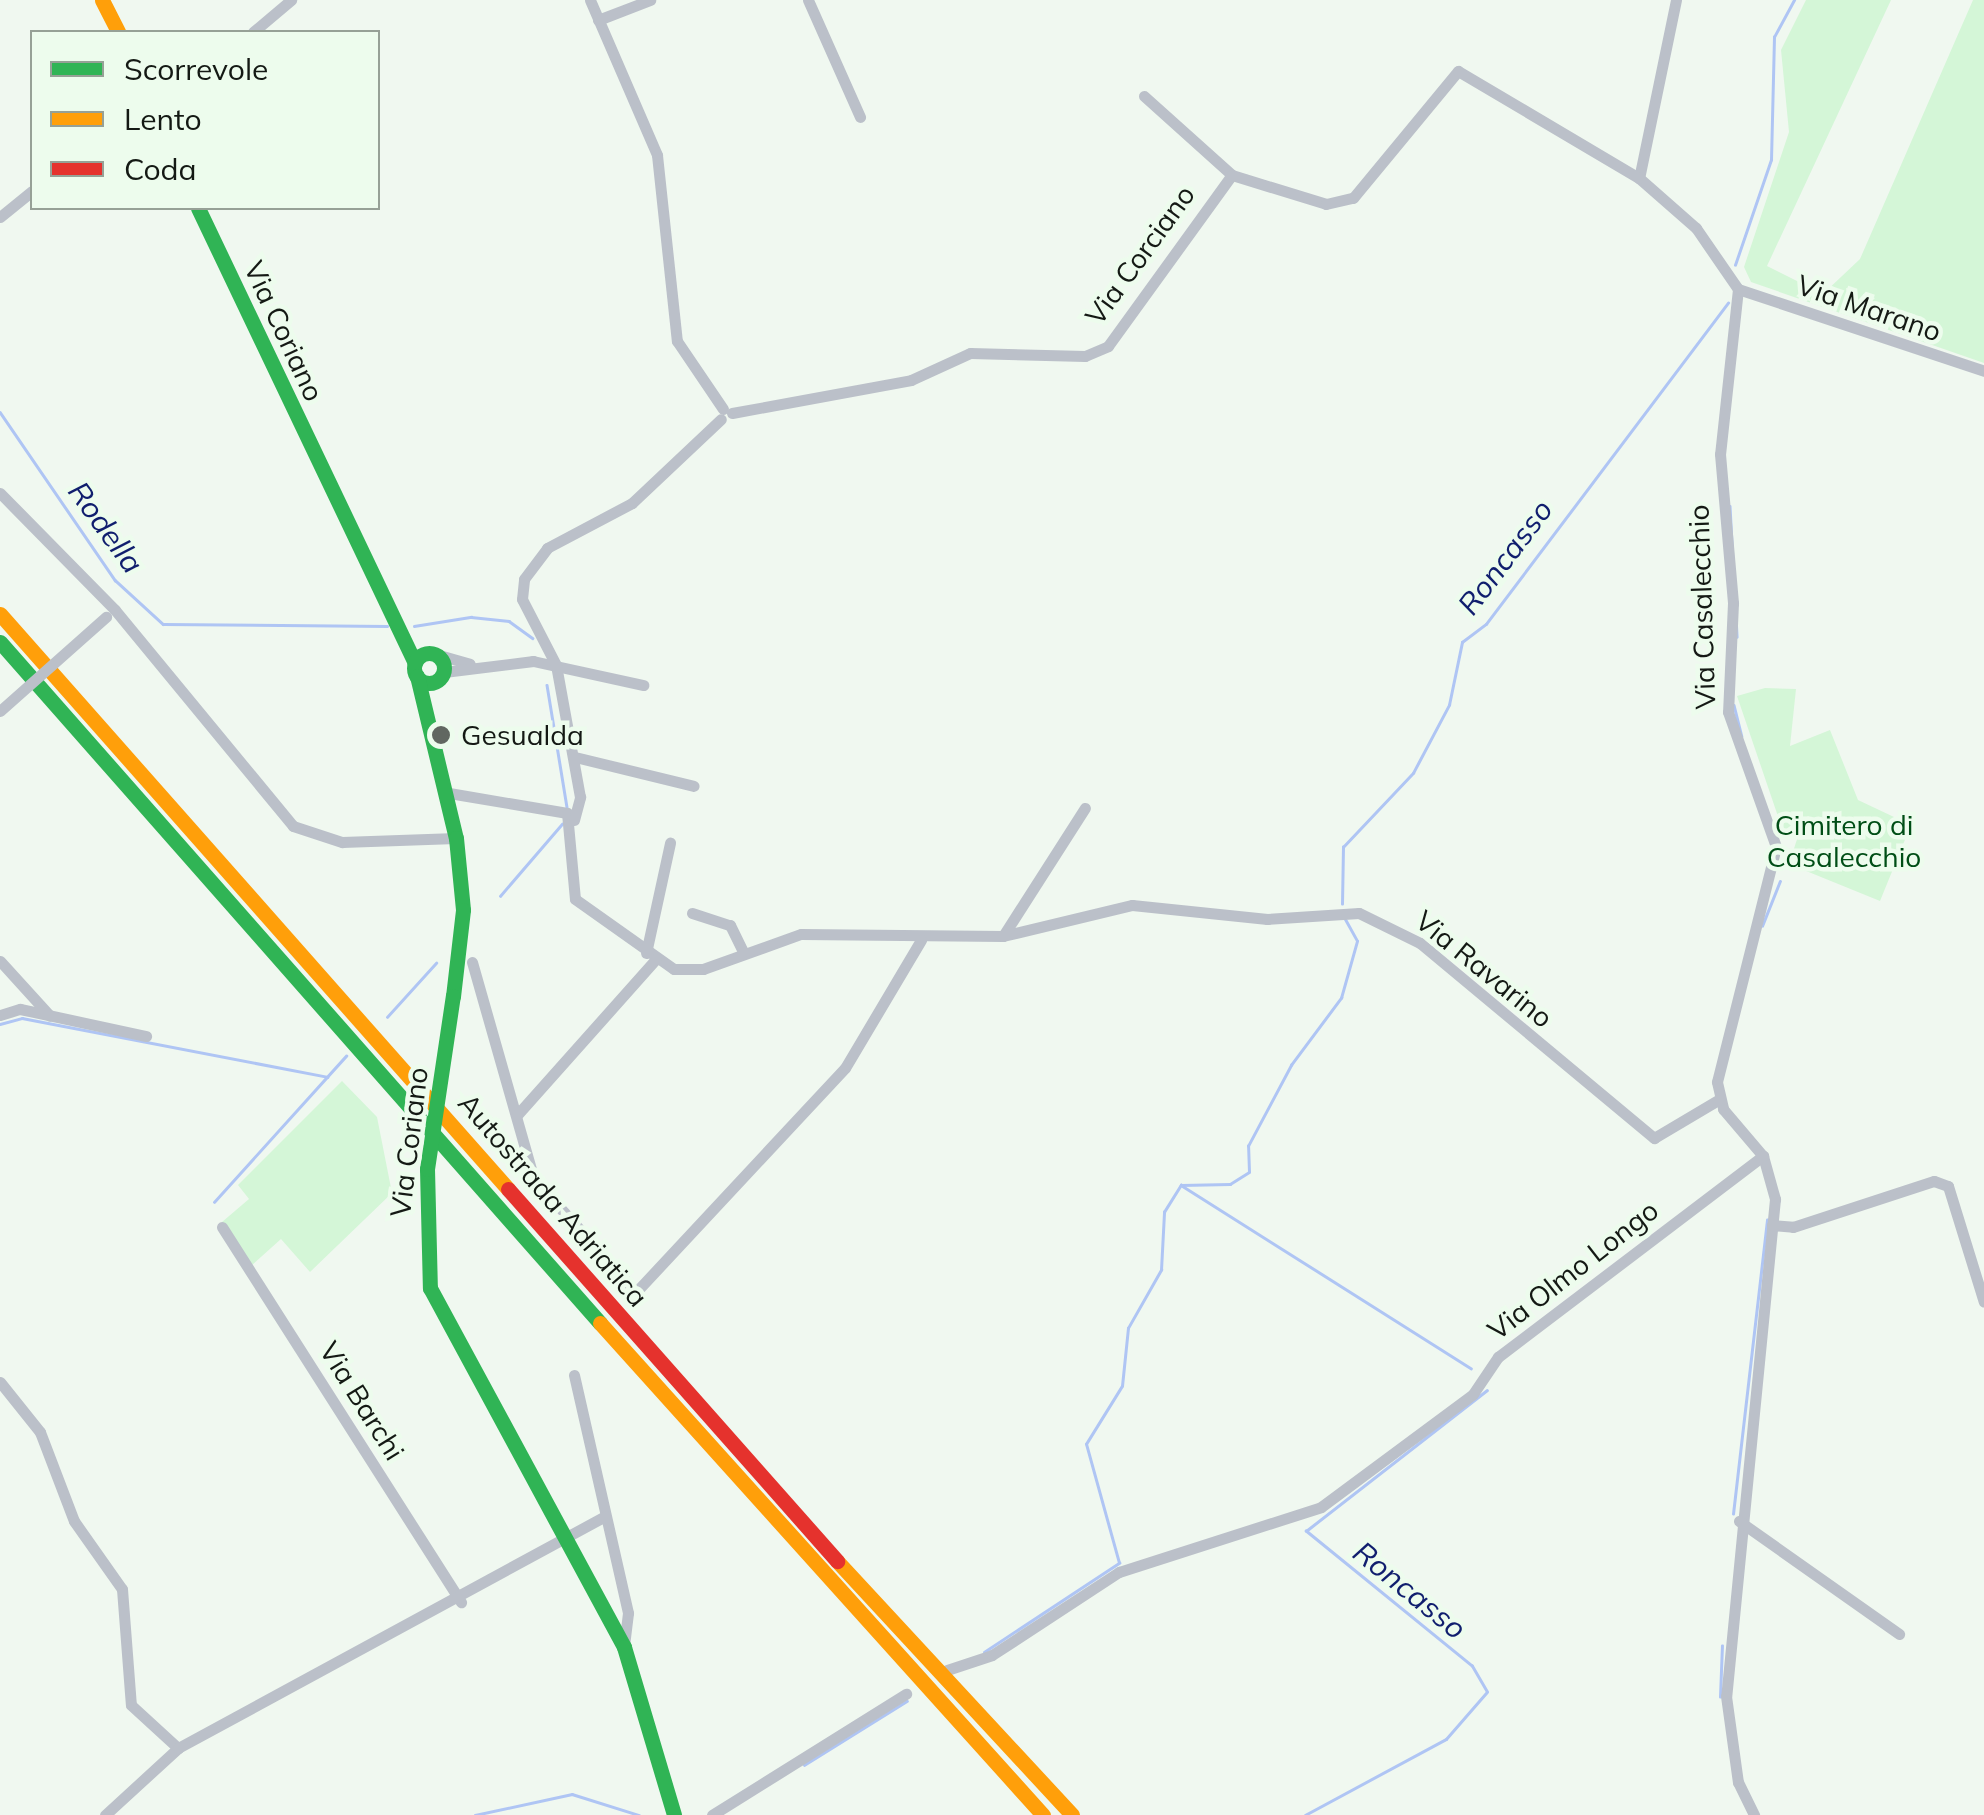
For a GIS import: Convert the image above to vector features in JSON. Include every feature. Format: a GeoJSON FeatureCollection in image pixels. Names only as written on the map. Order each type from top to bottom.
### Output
{"type":"FeatureCollection","features":[{"type":"Feature","properties":{"kind":"main road"},"geometry":{"type":"LineString","coordinates":[[102,0],[117,30]]}},
{"type":"Feature","properties":{"kind":"main road","name":"Via Coriano"},"geometry":{"type":"LineString","coordinates":[[199,210],[416,670],[449,792],[463,910],[426,1169],[430,1288],[561,1537],[624,1647],[674,1815]]}},
{"type":"Feature","properties":{"kind":"main road","name":"Autostrada Adriatica"},"geometry":{"type":"LineString","coordinates":[[0,614],[921,1656],[1072,1815]]}},
{"type":"Feature","properties":{"kind":"main road"},"geometry":{"type":"LineString","coordinates":[[402,638],[434,654],[441,676]]}},
{"type":"Feature","properties":{"kind":"main road","name":"Autostrada Adriatica"},"geometry":{"type":"LineString","coordinates":[[0,642],[943,1714],[1043,1815]]}},
{"type":"Feature","properties":{"kind":"main road"},"geometry":{"type":"LineString","coordinates":[[416,670],[434,654]]}},
{"type":"Feature","properties":{"kind":"main road"},"geometry":{"type":"LineString","coordinates":[[416,670],[441,676]]}},
{"type":"Feature","properties":{"kind":"main road","name":"Via Coriano"},"geometry":{"type":"LineString","coordinates":[[431,716],[441,676]]}},
{"type":"Feature","properties":{"kind":"street"},"geometry":{"type":"LineString","coordinates":[[255,30],[290,0]]}},
{"type":"Feature","properties":{"kind":"street"},"geometry":{"type":"LineString","coordinates":[[449,792],[574,820],[575,758],[556,665],[522,599],[531,565],[632,502],[725,414],[677,340],[657,155],[590,0]]}},
{"type":"Feature","properties":{"kind":"street"},"geometry":{"type":"LineString","coordinates":[[598,20],[650,0]]}},
{"type":"Feature","properties":{"kind":"street"},"geometry":{"type":"LineString","coordinates":[[808,0],[860,118]]}},
{"type":"Feature","properties":{"kind":"street"},"geometry":{"type":"LineString","coordinates":[[1676,0],[1639,178],[1696,228],[1738,289]]}},
{"type":"Feature","properties":{"kind":"street","name":"Via Corciano"},"geometry":{"type":"LineString","coordinates":[[1144,96],[1232,175],[1326,204],[1352,198],[1458,71],[1614,171],[1639,178]]}},
{"type":"Feature","properties":{"kind":"street","name":"Via Corciano"},"geometry":{"type":"LineString","coordinates":[[725,414],[910,380],[970,353],[1085,356],[1108,346],[1232,175]]}},
{"type":"Feature","properties":{"kind":"street"},"geometry":{"type":"LineString","coordinates":[[0,217],[30,193]]}},
{"type":"Feature","properties":{"kind":"street","name":"Via Marano"},"geometry":{"type":"LineString","coordinates":[[1738,289],[1984,371]]}},
{"type":"Feature","properties":{"kind":"street","name":"Via Casalecchio"},"geometry":{"type":"LineString","coordinates":[[1718,1100],[1736,982],[1776,867],[1772,826],[1728,712],[1733,603],[1720,454],[1738,289]]}},
{"type":"Feature","properties":{"kind":"street"},"geometry":{"type":"LineString","coordinates":[[0,492],[111,613],[293,826],[342,842],[456,838]]}},
{"type":"Feature","properties":{"kind":"street"},"geometry":{"type":"LineString","coordinates":[[0,711],[111,613]]}},
{"type":"Feature","properties":{"kind":"street"},"geometry":{"type":"LineString","coordinates":[[434,654],[470,664],[556,665],[642,685]]}},
{"type":"Feature","properties":{"kind":"street"},"geometry":{"type":"LineString","coordinates":[[441,676],[470,664]]}},
{"type":"Feature","properties":{"kind":"street"},"geometry":{"type":"LineString","coordinates":[[575,758],[694,786]]}},
{"type":"Feature","properties":{"kind":"street"},"geometry":{"type":"LineString","coordinates":[[1002,936],[1085,808]]}},
{"type":"Feature","properties":{"kind":"street","name":"Via Ravarino"},"geometry":{"type":"LineString","coordinates":[[574,820],[575,900],[651,956],[690,971],[801,934],[921,940],[1002,936],[1132,904],[1267,919],[1359,913],[1420,942],[1654,1138],[1718,1100]]}},
{"type":"Feature","properties":{"kind":"street"},"geometry":{"type":"LineString","coordinates":[[516,1115],[651,956],[670,842]]}},
{"type":"Feature","properties":{"kind":"street"},"geometry":{"type":"LineString","coordinates":[[692,914],[730,925],[744,952]]}},
{"type":"Feature","properties":{"kind":"street"},"geometry":{"type":"LineString","coordinates":[[472,962],[540,1189],[629,1290],[646,1286],[845,1068],[921,940]]}},
{"type":"Feature","properties":{"kind":"street"},"geometry":{"type":"LineString","coordinates":[[0,961],[50,1016]]}},
{"type":"Feature","properties":{"kind":"street"},"geometry":{"type":"LineString","coordinates":[[0,1014],[50,1016],[146,1036]]}},
{"type":"Feature","properties":{"kind":"street"},"geometry":{"type":"LineString","coordinates":[[1718,1100],[1763,1156],[1772,1225],[1739,1521],[1726,1696],[1738,1782],[1754,1815]]}},
{"type":"Feature","properties":{"kind":"street","name":"Via Olmo Longo"},"geometry":{"type":"LineString","coordinates":[[947,1670],[992,1655],[1120,1572],[1321,1507],[1473,1394],[1498,1357],[1763,1156]]}},
{"type":"Feature","properties":{"kind":"street"},"geometry":{"type":"LineString","coordinates":[[1772,1225],[1792,1227],[1934,1181],[1948,1186],[1984,1302]]}},
{"type":"Feature","properties":{"kind":"street","name":"Via Barchi"},"geometry":{"type":"LineString","coordinates":[[222,1227],[460,1602]]}},
{"type":"Feature","properties":{"kind":"street","name":"Via Coriano"},"geometry":{"type":"LineString","coordinates":[[574,1375],[628,1613],[624,1647]]}},
{"type":"Feature","properties":{"kind":"street"},"geometry":{"type":"LineString","coordinates":[[0,1382],[40,1432],[74,1522],[122,1589],[131,1705],[178,1748]]}},
{"type":"Feature","properties":{"kind":"street"},"geometry":{"type":"LineString","coordinates":[[105,1815],[178,1748],[460,1602],[561,1537],[606,1516]]}},
{"type":"Feature","properties":{"kind":"street"},"geometry":{"type":"LineString","coordinates":[[1739,1521],[1899,1634]]}},
{"type":"Feature","properties":{"kind":"street"},"geometry":{"type":"LineString","coordinates":[[712,1815],[906,1694]]}},
{"type":"Feature","properties":{"kind":"green space"},"geometry":{"type":"Polygon","coordinates":[[[1806,0],[1891,0],[1767,266],[1823,294],[1860,259],[1973,0],[1984,0],[1984,363],[1751,282],[1744,267],[1789,132],[1781,50],[1806,0]]]}},
{"type":"Feature","properties":{"kind":"green space","name":"Cimitero di Casalecchio"},"geometry":{"type":"Polygon","coordinates":[[[1765,688],[1796,689],[1790,746],[1830,730],[1858,800],[1911,825],[1880,901],[1789,864],[1800,830],[1785,837],[1737,696],[1765,688]]]}},
{"type":"Feature","properties":{"kind":"green space"},"geometry":{"type":"Polygon","coordinates":[[[342,1081],[377,1117],[392,1193],[310,1272],[281,1239],[251,1266],[222,1222],[249,1199],[238,1185],[342,1081]]]}},
{"type":"Feature","properties":{"kind":"waterway","name":"Roncasso"},"geometry":{"type":"LineString","coordinates":[[1735,265],[1771,160],[1774,37],[1794,0]]}},
{"type":"Feature","properties":{"kind":"waterway","name":"Roncasso"},"geometry":{"type":"LineString","coordinates":[[1342,904],[1343,847],[1413,773],[1449,705],[1462,642],[1486,624],[1728,303]]}},
{"type":"Feature","properties":{"kind":"waterway","name":"Rodella"},"geometry":{"type":"LineString","coordinates":[[0,412],[115,580],[163,624],[387,626]]}},
{"type":"Feature","properties":{"kind":"waterway","name":"Roncasso"},"geometry":{"type":"LineString","coordinates":[[1730,506],[1737,637]]}},
{"type":"Feature","properties":{"kind":"waterway","name":"Rodella"},"geometry":{"type":"LineString","coordinates":[[414,626],[471,617],[509,621],[532,638]]}},
{"type":"Feature","properties":{"kind":"waterway","name":"Rodella"},"geometry":{"type":"LineString","coordinates":[[547,685],[567,807]]}},
{"type":"Feature","properties":{"kind":"waterway","name":"Roncasso"},"geometry":{"type":"LineString","coordinates":[[1734,705],[1742,736]]}},
{"type":"Feature","properties":{"kind":"waterway","name":"Rodella"},"geometry":{"type":"LineString","coordinates":[[500,896],[562,824]]}},
{"type":"Feature","properties":{"kind":"waterway","name":"Roncasso"},"geometry":{"type":"LineString","coordinates":[[1762,926],[1780,881]]}},
{"type":"Feature","properties":{"kind":"waterway","name":"Roncasso"},"geometry":{"type":"LineString","coordinates":[[984,1652],[1119,1563],[1086,1444],[1122,1386],[1128,1328],[1161,1270],[1164,1212],[1181,1185],[1230,1184],[1249,1172],[1248,1146],[1291,1065],[1341,998],[1357,941],[1344,918]]}},
{"type":"Feature","properties":{"kind":"waterway","name":"Rodella"},"geometry":{"type":"LineString","coordinates":[[387,1017],[436,963]]}},
{"type":"Feature","properties":{"kind":"waterway","name":"Rodella"},"geometry":{"type":"LineString","coordinates":[[0,1024],[22,1018],[327,1077]]}},
{"type":"Feature","properties":{"kind":"waterway","name":"Rodella"},"geometry":{"type":"LineString","coordinates":[[214,1202],[346,1056]]}},
{"type":"Feature","properties":{"kind":"waterway","name":"Roncasso"},"geometry":{"type":"LineString","coordinates":[[1181,1185],[1471,1368]]}},
{"type":"Feature","properties":{"kind":"waterway","name":"Roncasso"},"geometry":{"type":"LineString","coordinates":[[1733,1514],[1767,1220]]}},
{"type":"Feature","properties":{"kind":"waterway","name":"Roncasso"},"geometry":{"type":"LineString","coordinates":[[1305,1815],[1446,1739],[1487,1692],[1472,1666],[1306,1531],[1487,1390]]}},
{"type":"Feature","properties":{"kind":"waterway","name":"Roncasso"},"geometry":{"type":"LineString","coordinates":[[1720,1697],[1722,1646]]}},
{"type":"Feature","properties":{"kind":"waterway","name":"Roncasso"},"geometry":{"type":"LineString","coordinates":[[804,1765],[907,1701]]}},
{"type":"Feature","properties":{"kind":"waterway","name":"Roncasso"},"geometry":{"type":"LineString","coordinates":[[475,1815],[572,1794],[639,1815]]}},
{"type":"Feature","properties":{"kind":"traffic: fast"},"geometry":{"type":"LineString","coordinates":[[199,210],[415,663]]}},
{"type":"Feature","properties":{"kind":"traffic: fast"},"geometry":{"type":"LineString","coordinates":[[0,642],[600,1323]]}},
{"type":"Feature","properties":{"kind":"traffic: fast"},"geometry":{"type":"LineString","coordinates":[[429,653],[440,657],[444,668],[440,679],[429,683],[418,679],[414,668],[418,657],[429,653]]}},
{"type":"Feature","properties":{"kind":"traffic: fast"},"geometry":{"type":"LineString","coordinates":[[417,676],[456,838],[463,910],[453,996]]}},
{"type":"Feature","properties":{"kind":"traffic: fast"},"geometry":{"type":"LineString","coordinates":[[427,1169],[453,996]]}},
{"type":"Feature","properties":{"kind":"traffic: fast"},"geometry":{"type":"LineString","coordinates":[[427,1169],[430,1288],[624,1647],[674,1815]]}},
{"type":"Feature","properties":{"kind":"traffic: slow"},"geometry":{"type":"LineString","coordinates":[[102,0],[117,30]]}},
{"type":"Feature","properties":{"kind":"traffic: slow"},"geometry":{"type":"LineString","coordinates":[[0,614],[508,1189]]}},
{"type":"Feature","properties":{"kind":"traffic: slow"},"geometry":{"type":"LineString","coordinates":[[600,1323],[1043,1815]]}},
{"type":"Feature","properties":{"kind":"traffic: slow"},"geometry":{"type":"LineString","coordinates":[[837,1561],[1072,1815]]}},
{"type":"Feature","properties":{"kind":"traffic: jam"},"geometry":{"type":"LineString","coordinates":[[508,1189],[837,1561]]}},
{"type":"Feature","properties":{"kind":"place","name":"Gesualda"},"geometry":{"type":"Point","coordinates":[441,735]}}]}
